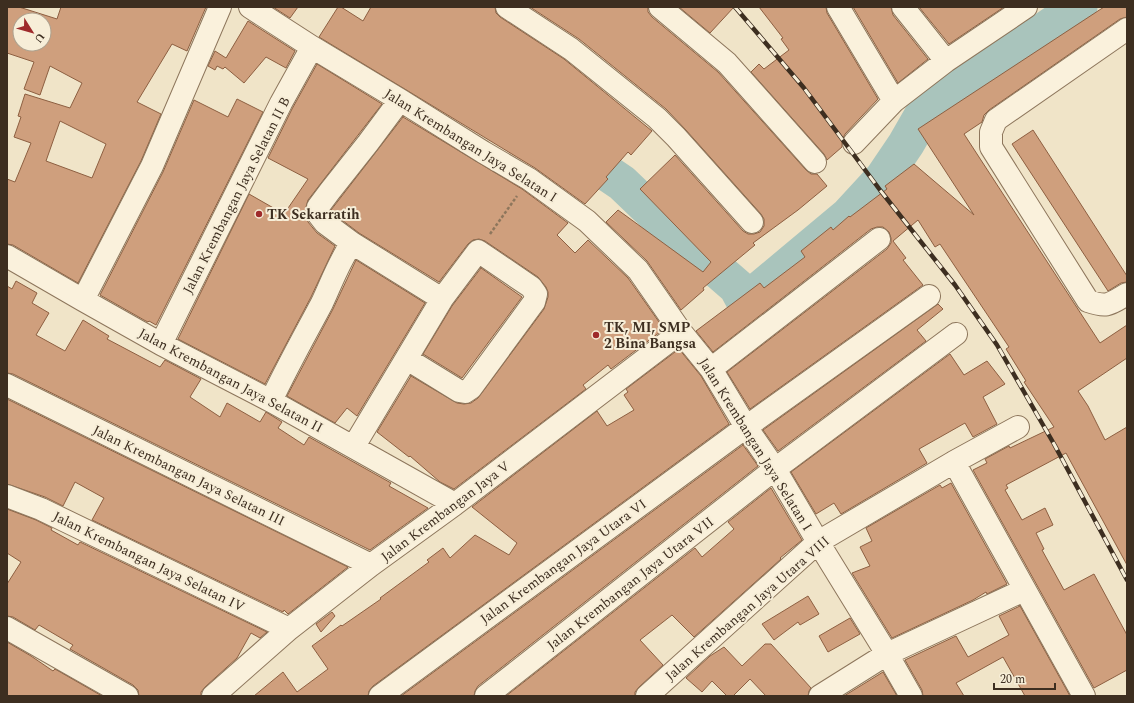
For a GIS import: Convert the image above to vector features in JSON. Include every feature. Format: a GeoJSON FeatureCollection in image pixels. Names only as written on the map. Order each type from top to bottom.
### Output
{"type":"FeatureCollection","features":[{"type":"Feature","properties":{"kind":"street"},"geometry":{"type":"LineString","coordinates":[[83,300],[152,166],[220,7]]}},
{"type":"Feature","properties":{"kind":"street","name":"Jalan Krembangan Jaya Selatan I"},"geometry":{"type":"LineString","coordinates":[[250,7],[312,47],[483,152],[530,179],[587,221],[638,270],[681,332],[710,369],[775,469],[911,696]]}},
{"type":"Feature","properties":{"kind":"street"},"geometry":{"type":"LineString","coordinates":[[508,7],[571,48],[657,118],[676,137],[752,222]]}},
{"type":"Feature","properties":{"kind":"street"},"geometry":{"type":"LineString","coordinates":[[660,7],[727,63],[816,162]]}},
{"type":"Feature","properties":{"kind":"street"},"geometry":{"type":"LineString","coordinates":[[838,7],[894,101]]}},
{"type":"Feature","properties":{"kind":"street"},"geometry":{"type":"LineString","coordinates":[[903,7],[946,61]]}},
{"type":"Feature","properties":{"kind":"street"},"geometry":{"type":"LineString","coordinates":[[854,143],[894,101],[946,61],[1026,7]]}},
{"type":"Feature","properties":{"kind":"street"},"geometry":{"type":"LineString","coordinates":[[1127,29],[996,120],[991,132],[991,147],[1088,301],[1099,305],[1108,305],[1127,294]]}},
{"type":"Feature","properties":{"kind":"street","name":"Jalan Krembangan Jaya Selatan II B"},"geometry":{"type":"LineString","coordinates":[[161,344],[281,103],[312,47]]}},
{"type":"Feature","properties":{"kind":"street"},"geometry":{"type":"LineString","coordinates":[[400,100],[318,207],[318,214],[325,222],[352,243],[442,299]]}},
{"type":"Feature","properties":{"kind":"street"},"geometry":{"type":"LineString","coordinates":[[710,369],[879,239]]}},
{"type":"Feature","properties":{"kind":"street"},"geometry":{"type":"LineString","coordinates":[[271,401],[301,339],[322,302],[342,259],[352,243]]}},
{"type":"Feature","properties":{"kind":"street"},"geometry":{"type":"LineString","coordinates":[[354,446],[442,299],[478,250],[531,287],[536,294],[534,302],[471,388],[465,392],[459,391],[407,359]]}},
{"type":"Feature","properties":{"kind":"street","name":"Jalan Krembangan Jaya Selatan II"},"geometry":{"type":"LineString","coordinates":[[7,256],[161,344],[354,446],[455,504]]}},
{"type":"Feature","properties":{"kind":"street","name":"Jalan Krembangan Jaya Utara VI"},"geometry":{"type":"LineString","coordinates":[[380,696],[746,426],[929,296]]}},
{"type":"Feature","properties":{"kind":"street","name":"Jalan Krembangan Jaya V"},"geometry":{"type":"LineString","coordinates":[[213,696],[290,630],[371,565],[455,504],[681,332]]}},
{"type":"Feature","properties":{"kind":"street","name":"Jalan Krembangan Jaya Utara VII"},"geometry":{"type":"LineString","coordinates":[[486,696],[775,469],[956,334]]}},
{"type":"Feature","properties":{"kind":"street","name":"Jalan Krembangan Jaya Selatan III"},"geometry":{"type":"LineString","coordinates":[[7,385],[371,565]]}},
{"type":"Feature","properties":{"kind":"street","name":"Jalan Krembangan Jaya Utara VIII"},"geometry":{"type":"LineString","coordinates":[[647,696],[818,542],[954,462],[1018,427]]}},
{"type":"Feature","properties":{"kind":"street"},"geometry":{"type":"LineString","coordinates":[[954,462],[1084,696]]}},
{"type":"Feature","properties":{"kind":"street","name":"Jalan Krembangan Jaya Selatan IV"},"geometry":{"type":"LineString","coordinates":[[7,496],[41,509],[290,630]]}},
{"type":"Feature","properties":{"kind":"street"},"geometry":{"type":"LineString","coordinates":[[820,696],[887,654],[1024,590]]}},
{"type":"Feature","properties":{"kind":"street"},"geometry":{"type":"LineString","coordinates":[[7,628],[127,696]]}},
{"type":"Feature","properties":{"kind":"path"},"geometry":{"type":"LineString","coordinates":[[478,250],[530,179]]}},
{"type":"Feature","properties":{"kind":"building"},"geometry":{"type":"Polygon","coordinates":[[[7,7],[19,7],[35,12],[12,12],[12,52],[52,52],[52,17],[57,19],[61,7],[206,7],[187,51],[172,44],[137,102],[161,114],[141,161],[78,283],[13,245],[7,244],[7,179],[15,182],[31,143],[14,137],[21,117],[18,116],[25,94],[70,108],[82,83],[50,66],[40,95],[24,89],[34,62],[7,53],[7,7]],[[60,121],[46,161],[92,178],[106,144],[60,121]]]}},
{"type":"Feature","properties":{"kind":"building"},"geometry":{"type":"Polygon","coordinates":[[[273,7],[298,7],[290,18],[273,7]]]}},
{"type":"Feature","properties":{"kind":"building"},"geometry":{"type":"Polygon","coordinates":[[[338,7],[341,7],[363,21],[371,7],[495,7],[496,13],[500,17],[564,59],[652,131],[631,155],[628,152],[606,177],[608,179],[585,204],[535,168],[319,37],[338,7]]]}},
{"type":"Feature","properties":{"kind":"building"},"geometry":{"type":"Polygon","coordinates":[[[530,7],[648,7],[648,12],[652,17],[718,72],[806,170],[811,174],[817,174],[827,186],[798,210],[753,243],[755,245],[703,288],[704,290],[681,310],[647,261],[606,222],[618,210],[703,272],[711,262],[640,189],[675,155],[743,231],[748,234],[760,232],[764,226],[764,219],[666,109],[579,39],[530,7]]]}},
{"type":"Feature","properties":{"kind":"building"},"geometry":{"type":"Polygon","coordinates":[[[679,7],[734,7],[710,33],[679,7]]]}},
{"type":"Feature","properties":{"kind":"building"},"geometry":{"type":"Polygon","coordinates":[[[759,7],[826,7],[827,13],[878,99],[845,134],[842,140],[842,147],[827,160],[824,154],[751,72],[759,64],[764,69],[789,50],[781,39],[783,38],[759,7]]]}},
{"type":"Feature","properties":{"kind":"building"},"geometry":{"type":"Polygon","coordinates":[[[853,7],[891,7],[893,15],[928,59],[898,83],[853,7]]]}},
{"type":"Feature","properties":{"kind":"building"},"geometry":{"type":"Polygon","coordinates":[[[919,7],[1004,7],[949,44],[919,7]]]}},
{"type":"Feature","properties":{"kind":"building"},"geometry":{"type":"Polygon","coordinates":[[[1104,7],[1127,7],[1127,17],[1120,19],[989,110],[984,115],[982,122],[964,134],[1100,343],[1127,325],[1127,358],[1078,391],[1088,406],[1105,440],[1127,427],[1127,565],[1066,453],[1006,485],[1008,488],[1005,490],[1022,520],[1045,508],[1053,525],[1036,533],[1044,549],[1042,550],[1064,590],[1094,574],[1127,635],[1127,670],[1094,688],[973,470],[987,463],[985,459],[1009,446],[1010,448],[1054,427],[1024,382],[1026,381],[1006,349],[1009,347],[940,244],[935,247],[918,220],[893,241],[906,258],[903,260],[923,285],[750,409],[727,372],[887,249],[891,243],[889,232],[883,227],[871,229],[713,352],[696,331],[760,283],[764,288],[805,257],[801,251],[831,227],[833,230],[849,216],[850,217],[887,189],[885,186],[914,164],[974,215],[918,129],[1104,7]]]}},
{"type":"Feature","properties":{"kind":"building"},"geometry":{"type":"Polygon","coordinates":[[[248,21],[295,51],[286,68],[266,57],[244,83],[225,67],[223,69],[217,66],[215,70],[208,66],[215,51],[226,58],[248,21]]]}},
{"type":"Feature","properties":{"kind":"building"},"geometry":{"type":"Polygon","coordinates":[[[317,64],[382,104],[308,200],[306,214],[308,222],[317,233],[335,246],[311,297],[265,384],[178,339],[249,194],[284,214],[308,179],[268,158],[292,109],[317,64]]]}},
{"type":"Feature","properties":{"kind":"building"},"geometry":{"type":"Polygon","coordinates":[[[237,99],[263,112],[156,325],[149,321],[148,322],[100,295],[163,172],[194,100],[228,117],[237,99]]]}},
{"type":"Feature","properties":{"kind":"building"},"geometry":{"type":"Polygon","coordinates":[[[403,117],[522,189],[568,223],[557,235],[575,253],[588,240],[628,278],[664,329],[611,369],[608,365],[583,385],[586,389],[454,489],[440,482],[410,456],[409,457],[377,432],[411,376],[457,403],[471,403],[478,398],[544,309],[548,292],[538,277],[485,241],[479,239],[473,240],[468,244],[439,282],[359,233],[334,214],[331,210],[403,117]]]}},
{"type":"Feature","properties":{"kind":"building"},"geometry":{"type":"Polygon","coordinates":[[[1033,130],[1127,276],[1127,282],[1121,283],[1108,291],[1012,144],[1033,130]]]}},
{"type":"Feature","properties":{"kind":"building"},"geometry":{"type":"Polygon","coordinates":[[[356,260],[425,303],[357,416],[347,408],[335,423],[287,396],[333,309],[356,260]]]}},
{"type":"Feature","properties":{"kind":"building"},"geometry":{"type":"Polygon","coordinates":[[[481,268],[522,297],[462,378],[423,354],[452,306],[481,268]]]}},
{"type":"Feature","properties":{"kind":"building"},"geometry":{"type":"Polygon","coordinates":[[[16,281],[37,293],[32,303],[49,313],[36,335],[65,351],[83,320],[109,336],[107,339],[160,367],[165,360],[201,379],[190,397],[220,417],[227,403],[260,422],[266,412],[282,422],[278,428],[304,445],[309,437],[391,483],[389,486],[428,508],[370,550],[13,374],[7,373],[7,286],[12,289],[16,281]]]}},
{"type":"Feature","properties":{"kind":"building"},"geometry":{"type":"Polygon","coordinates":[[[938,304],[943,309],[917,330],[926,341],[778,451],[763,430],[938,304]]]}},
{"type":"Feature","properties":{"kind":"building"},"geometry":{"type":"Polygon","coordinates":[[[679,349],[701,376],[729,424],[373,686],[369,691],[368,696],[254,696],[283,672],[297,692],[328,669],[312,646],[381,599],[380,598],[429,562],[427,560],[443,548],[450,558],[475,535],[509,555],[517,543],[472,507],[597,411],[607,426],[634,410],[624,395],[628,392],[626,389],[679,349]]]}},
{"type":"Feature","properties":{"kind":"building"},"geometry":{"type":"Polygon","coordinates":[[[950,354],[964,375],[987,361],[1005,384],[983,397],[997,424],[973,437],[965,423],[919,449],[927,463],[841,514],[834,503],[816,514],[791,472],[950,354]]]}},
{"type":"Feature","properties":{"kind":"building"},"geometry":{"type":"Polygon","coordinates":[[[7,399],[348,567],[288,614],[284,610],[283,612],[92,520],[104,498],[75,482],[63,506],[45,497],[7,484],[7,399]]]}},
{"type":"Feature","properties":{"kind":"building"},"geometry":{"type":"Polygon","coordinates":[[[743,445],[758,466],[478,686],[474,696],[401,696],[743,445]]]}},
{"type":"Feature","properties":{"kind":"building"},"geometry":{"type":"Polygon","coordinates":[[[951,483],[1007,584],[987,594],[986,592],[973,600],[892,638],[852,573],[870,566],[860,547],[872,541],[866,528],[940,485],[942,488],[951,483]]]}},
{"type":"Feature","properties":{"kind":"building"},"geometry":{"type":"Polygon","coordinates":[[[771,488],[802,540],[780,558],[781,559],[694,637],[672,615],[640,640],[663,665],[639,687],[635,692],[635,696],[506,696],[695,548],[702,557],[734,529],[728,522],[771,488]]]}},
{"type":"Feature","properties":{"kind":"building"},"geometry":{"type":"Polygon","coordinates":[[[7,509],[36,520],[52,528],[51,530],[78,545],[80,542],[267,632],[260,638],[251,633],[237,658],[205,687],[201,692],[201,696],[139,696],[138,690],[133,685],[70,649],[73,645],[39,625],[35,630],[13,617],[7,616],[7,584],[21,562],[7,553],[7,509]]]}},
{"type":"Feature","properties":{"kind":"building"},"geometry":{"type":"Polygon","coordinates":[[[808,596],[819,614],[800,625],[798,622],[774,640],[762,624],[808,596]]]}},
{"type":"Feature","properties":{"kind":"building"},"geometry":{"type":"Polygon","coordinates":[[[1020,606],[1070,696],[1025,696],[1003,657],[956,683],[964,696],[923,696],[922,690],[905,660],[956,636],[968,657],[1009,635],[999,616],[1020,606]]]}},
{"type":"Feature","properties":{"kind":"building"},"geometry":{"type":"Polygon","coordinates":[[[332,612],[335,616],[321,632],[316,624],[332,612]]]}},
{"type":"Feature","properties":{"kind":"building"},"geometry":{"type":"Polygon","coordinates":[[[850,618],[860,634],[828,652],[819,636],[850,618]]]}},
{"type":"Feature","properties":{"kind":"building"},"geometry":{"type":"Polygon","coordinates":[[[7,642],[53,671],[55,669],[102,696],[7,696],[7,642]]]}},
{"type":"Feature","properties":{"kind":"building"},"geometry":{"type":"Polygon","coordinates":[[[765,644],[771,644],[811,688],[808,696],[766,696],[750,679],[733,696],[727,696],[712,681],[702,692],[686,678],[710,656],[724,647],[742,666],[765,644]]]}},
{"type":"Feature","properties":{"kind":"building"},"geometry":{"type":"Polygon","coordinates":[[[883,672],[897,696],[844,696],[883,672]]]}},
{"type":"Feature","properties":{"kind":"waterway"},"geometry":{"type":"LineString","coordinates":[[572,140],[594,164],[622,183],[668,227],[737,287],[745,302],[848,216],[883,178],[906,144],[925,111],[1079,7]]}},
{"type":"Feature","properties":{"kind":"railway"},"geometry":{"type":"LineString","coordinates":[[735,7],[804,88],[880,190],[955,285],[997,345],[1054,444],[1127,580]]}},
{"type":"Feature","properties":{"kind":"place","name":"TK Sekarratih"},"geometry":{"type":"Point","coordinates":[259,214]}},
{"type":"Feature","properties":{"kind":"place","name":"TK, MI, SMP 2 Bina Bangsa"},"geometry":{"type":"Point","coordinates":[596,335]}}]}
